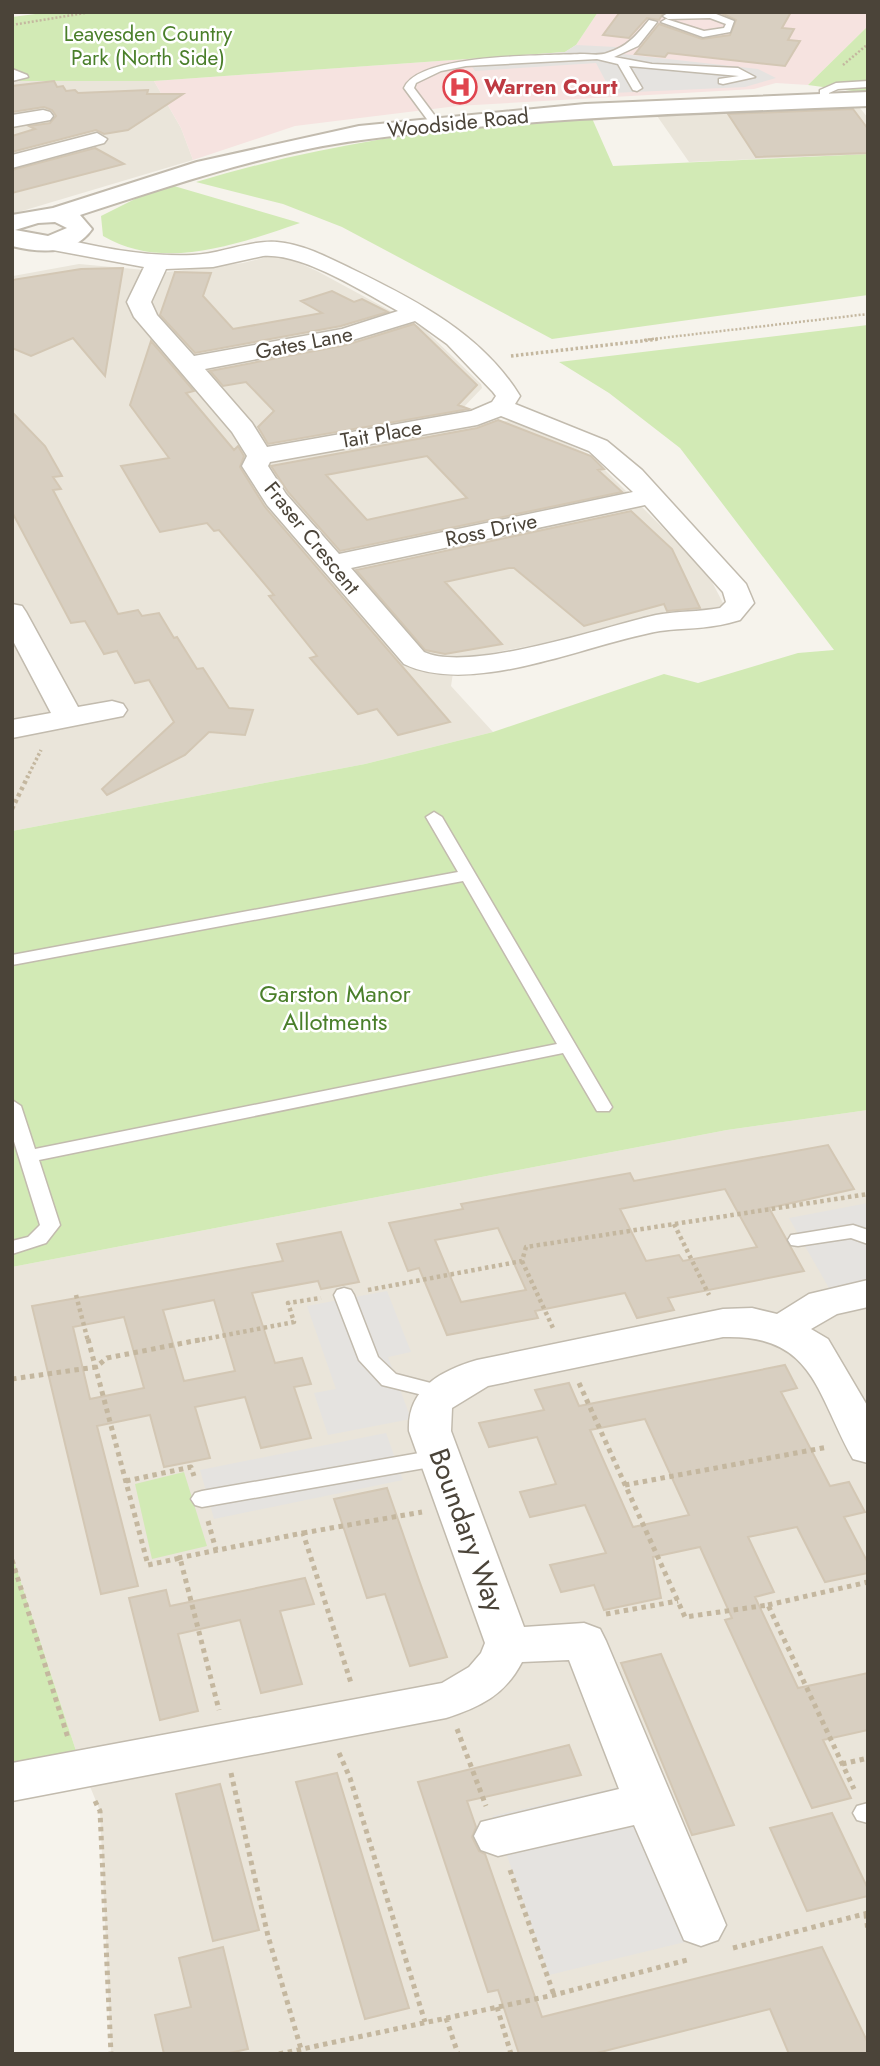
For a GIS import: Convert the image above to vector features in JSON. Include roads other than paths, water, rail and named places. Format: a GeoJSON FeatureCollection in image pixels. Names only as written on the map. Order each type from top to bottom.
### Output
{"type":"FeatureCollection","features":[{"type":"Feature","properties":{"kind":"street","name":"Woodside Road"},"geometry":{"type":"LineString","coordinates":[[15,236],[33,217],[52,216],[205,167],[294,145],[359,133],[573,111],[867,97]]}},
{"type":"Feature","properties":{"kind":"street"},"geometry":{"type":"LineString","coordinates":[[14,106],[43,116]]}},
{"type":"Feature","properties":{"kind":"street"},"geometry":{"type":"LineString","coordinates":[[12,162],[97,139]]}},
{"type":"Feature","properties":{"kind":"street","name":"Woodside Road"},"geometry":{"type":"LineString","coordinates":[[77,228],[99,202]]}},
{"type":"Feature","properties":{"kind":"street"},"geometry":{"type":"LineString","coordinates":[[52,216],[77,228],[113,254]]}},
{"type":"Feature","properties":{"kind":"street"},"geometry":{"type":"LineString","coordinates":[[50,243],[77,228]]}},
{"type":"Feature","properties":{"kind":"street"},"geometry":{"type":"LineString","coordinates":[[15,236],[90,253],[158,262],[213,260],[282,249],[306,257],[418,313],[440,327],[503,388],[508,396],[502,407],[598,446],[651,496]]}},
{"type":"Feature","properties":{"kind":"street","name":"Fraser Crescent"},"geometry":{"type":"LineString","coordinates":[[158,262],[139,302],[141,309],[243,428],[260,456],[255,466],[275,499],[414,657],[432,666],[458,668],[542,652],[659,623],[719,617],[737,609],[740,603],[736,590],[651,496]]}},
{"type":"Feature","properties":{"kind":"street","name":"Gates Lane"},"geometry":{"type":"LineString","coordinates":[[187,365],[346,335],[418,313]]}},
{"type":"Feature","properties":{"kind":"street","name":"Tait Place"},"geometry":{"type":"LineString","coordinates":[[260,456],[477,417],[502,407]]}},
{"type":"Feature","properties":{"kind":"street","name":"Ross Drive"},"geometry":{"type":"LineString","coordinates":[[331,564],[651,496]]}},
{"type":"Feature","properties":{"kind":"street"},"geometry":{"type":"LineString","coordinates":[[12,612],[58,720]]}},
{"type":"Feature","properties":{"kind":"street"},"geometry":{"type":"LineString","coordinates":[[12,729],[112,710]]}},
{"type":"Feature","properties":{"kind":"street"},"geometry":{"type":"LineString","coordinates":[[784,1330],[809,1308],[832,1299],[868,1293]]}},
{"type":"Feature","properties":{"kind":"street"},"geometry":{"type":"LineString","coordinates":[[443,1393],[477,1374],[723,1323],[752,1322],[784,1330],[814,1349],[829,1371],[866,1444]]}},
{"type":"Feature","properties":{"kind":"street","name":"Boundary Way"},"geometry":{"type":"LineString","coordinates":[[12,1782],[446,1700],[474,1688],[495,1671],[503,1659],[507,1643],[430,1431],[429,1413],[435,1399],[443,1393]]}},
{"type":"Feature","properties":{"kind":"street"},"geometry":{"type":"LineString","coordinates":[[507,1643],[532,1646],[584,1641],[701,1926]]}},
{"type":"Feature","properties":{"kind":"street"},"geometry":{"type":"LineString","coordinates":[[498,1836],[648,1802]]}},
{"type":"Feature","properties":{"kind":"lane"},"geometry":{"type":"LineString","coordinates":[[607,57],[635,44],[652,22],[648,17],[667,19],[711,15],[731,23],[727,30],[708,34],[667,19]]}},
{"type":"Feature","properties":{"kind":"lane"},"geometry":{"type":"LineString","coordinates":[[708,34],[709,47]]}},
{"type":"Feature","properties":{"kind":"lane"},"geometry":{"type":"LineString","coordinates":[[436,124],[409,88],[412,81],[431,71],[466,63],[607,57],[652,67],[738,71],[750,77],[723,81]]}},
{"type":"Feature","properties":{"kind":"lane"},"geometry":{"type":"LineString","coordinates":[[622,62],[637,88]]}},
{"type":"Feature","properties":{"kind":"lane"},"geometry":{"type":"LineString","coordinates":[[12,72],[23,77],[14,106]]}},
{"type":"Feature","properties":{"kind":"lane"},"geometry":{"type":"LineString","coordinates":[[434,817],[603,1107]]}},
{"type":"Feature","properties":{"kind":"lane"},"geometry":{"type":"LineString","coordinates":[[12,960],[468,875]]}},
{"type":"Feature","properties":{"kind":"lane"},"geometry":{"type":"LineString","coordinates":[[29,1156],[568,1047]]}},
{"type":"Feature","properties":{"kind":"lane"},"geometry":{"type":"LineString","coordinates":[[12,1106],[50,1225],[46,1235],[37,1242],[12,1248]]}},
{"type":"Feature","properties":{"kind":"lane"},"geometry":{"type":"LineString","coordinates":[[799,1240],[853,1231],[868,1238]]}},
{"type":"Feature","properties":{"kind":"lane"},"geometry":{"type":"LineString","coordinates":[[344,1295],[369,1360],[389,1380],[443,1393]]}},
{"type":"Feature","properties":{"kind":"lane"},"geometry":{"type":"LineString","coordinates":[[202,1499],[425,1460],[442,1460]]}},
{"type":"Feature","properties":{"kind":"place","name":"Warren Court"},"geometry":{"type":"Point","coordinates":[460,87]}},
{"type":"Feature","properties":{"kind":"park label","name":"Leavesden Country Park (North Side)"},"geometry":{"type":"Point","coordinates":[148,46]}},
{"type":"Feature","properties":{"kind":"park label","name":"Garston Manor Allotments"},"geometry":{"type":"Point","coordinates":[335,1007]}}]}
